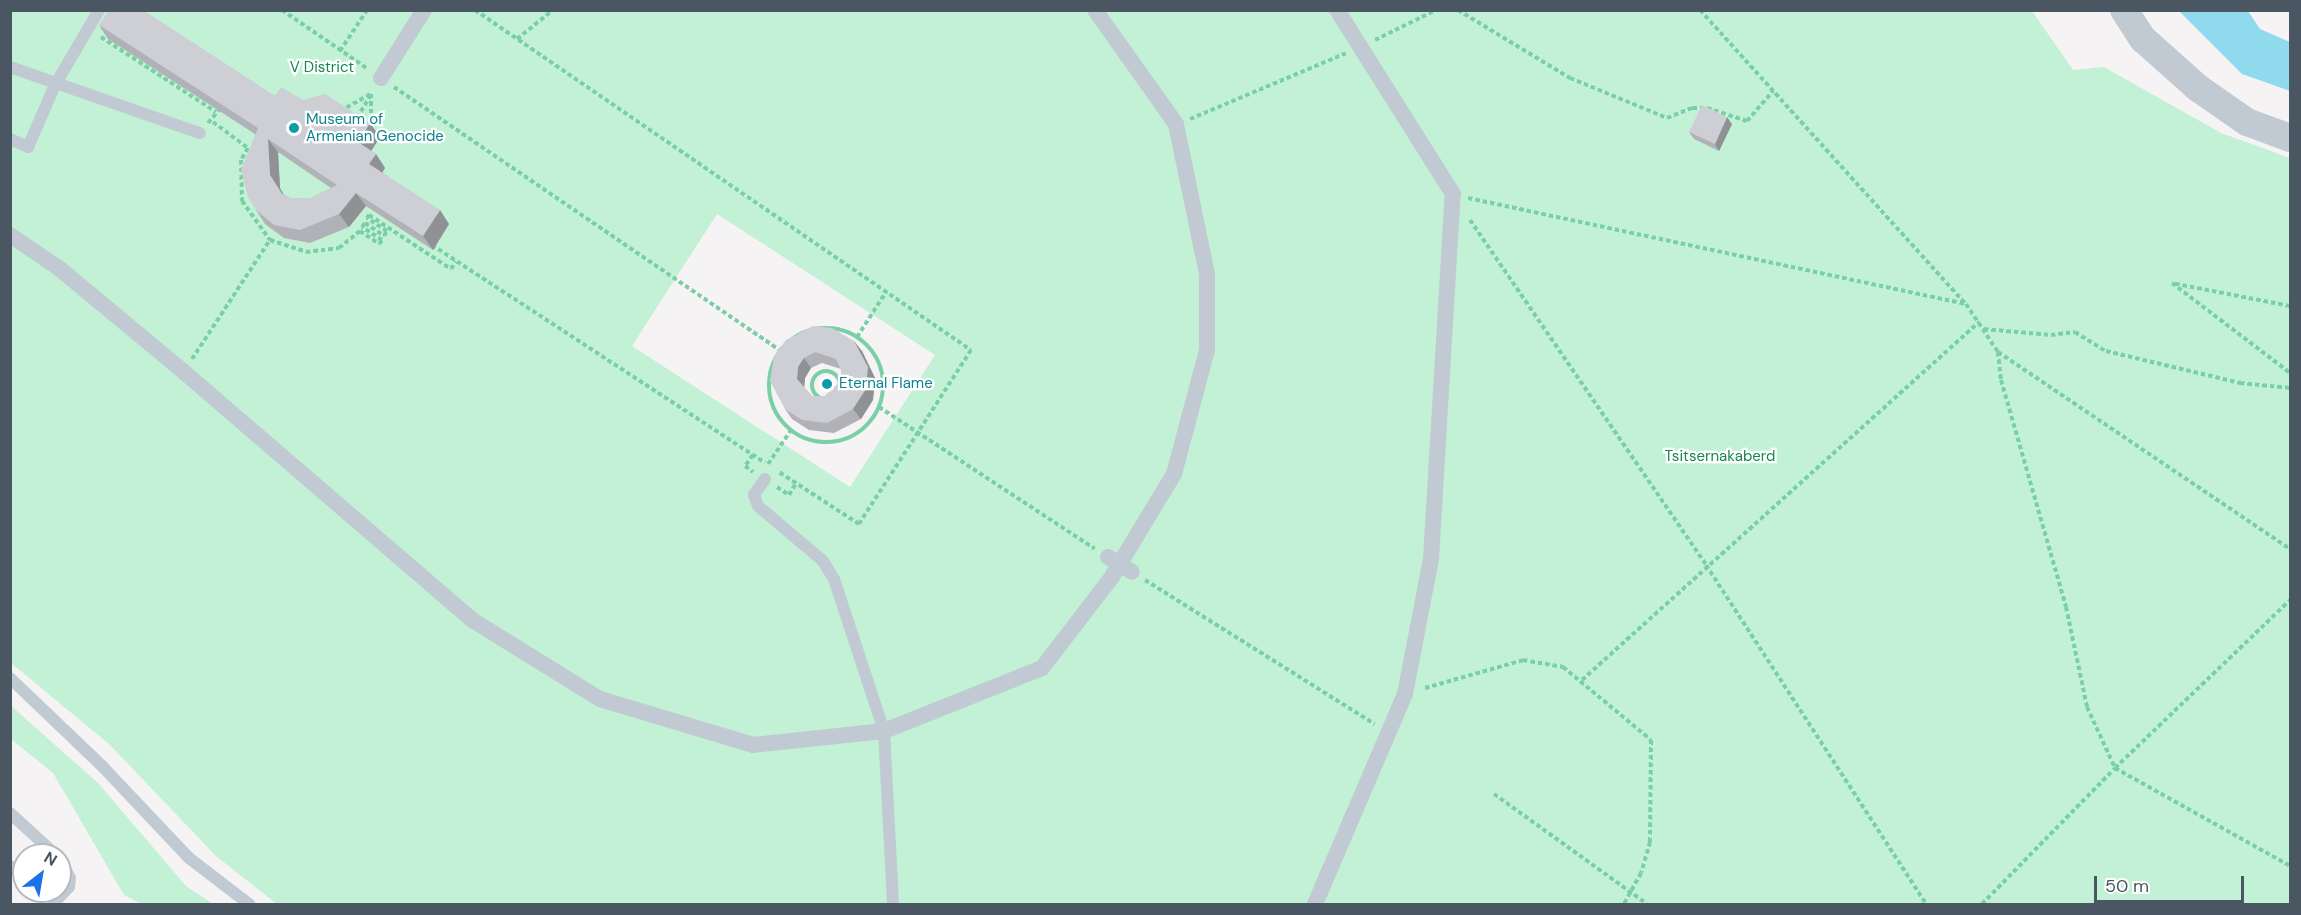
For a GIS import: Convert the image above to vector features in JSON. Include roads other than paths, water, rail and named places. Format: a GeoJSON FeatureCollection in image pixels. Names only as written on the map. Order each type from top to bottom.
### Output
{"type":"FeatureCollection","features":[{"type":"Feature","properties":{"kind":"street"},"geometry":{"type":"LineString","coordinates":[[381,78],[424,10]]}},
{"type":"Feature","properties":{"kind":"street"},"geometry":{"type":"LineString","coordinates":[[10,235],[60,269],[184,372],[474,621],[600,699],[753,745],[884,730],[1042,668],[1120,564],[1174,474],[1207,350],[1207,274],[1176,124],[1095,10]]}},
{"type":"Feature","properties":{"kind":"street"},"geometry":{"type":"LineString","coordinates":[[1315,904],[1386,730],[1405,694],[1431,559],[1453,194],[1337,10]]}},
{"type":"Feature","properties":{"kind":"street"},"geometry":{"type":"LineString","coordinates":[[2124,10],[2143,39],[2198,88],[2247,122],[2290,138]]}},
{"type":"Feature","properties":{"kind":"lane"},"geometry":{"type":"LineString","coordinates":[[10,139],[28,147],[55,85],[97,11]]}},
{"type":"Feature","properties":{"kind":"lane"},"geometry":{"type":"LineString","coordinates":[[10,68],[200,133]]}},
{"type":"Feature","properties":{"kind":"lane"},"geometry":{"type":"LineString","coordinates":[[765,479],[754,495],[758,506],[823,561],[834,579],[884,730],[893,904]]}},
{"type":"Feature","properties":{"kind":"lane"},"geometry":{"type":"LineString","coordinates":[[10,678],[103,767],[189,858],[249,904]]}},
{"type":"Feature","properties":{"kind":"lane"},"geometry":{"type":"LineString","coordinates":[[10,813],[43,843]]}},
{"type":"Feature","properties":{"kind":"water"},"geometry":{"type":"Polygon","coordinates":[[[2179,11],[2248,11],[2260,29],[2290,42],[2290,91],[2242,74],[2179,11]]]}},
{"type":"Feature","properties":{"kind":"place","name":"Museum of Armenian Genocide"},"geometry":{"type":"Point","coordinates":[294,128]}},
{"type":"Feature","properties":{"kind":"place","name":"Eternal Flame"},"geometry":{"type":"Point","coordinates":[827,384]}},
{"type":"Feature","properties":{"kind":"park label","name":"V District"},"geometry":{"type":"Point","coordinates":[322,68]}},
{"type":"Feature","properties":{"kind":"park label","name":"Tsitsernakaberd"},"geometry":{"type":"Point","coordinates":[1720,457]}}]}
